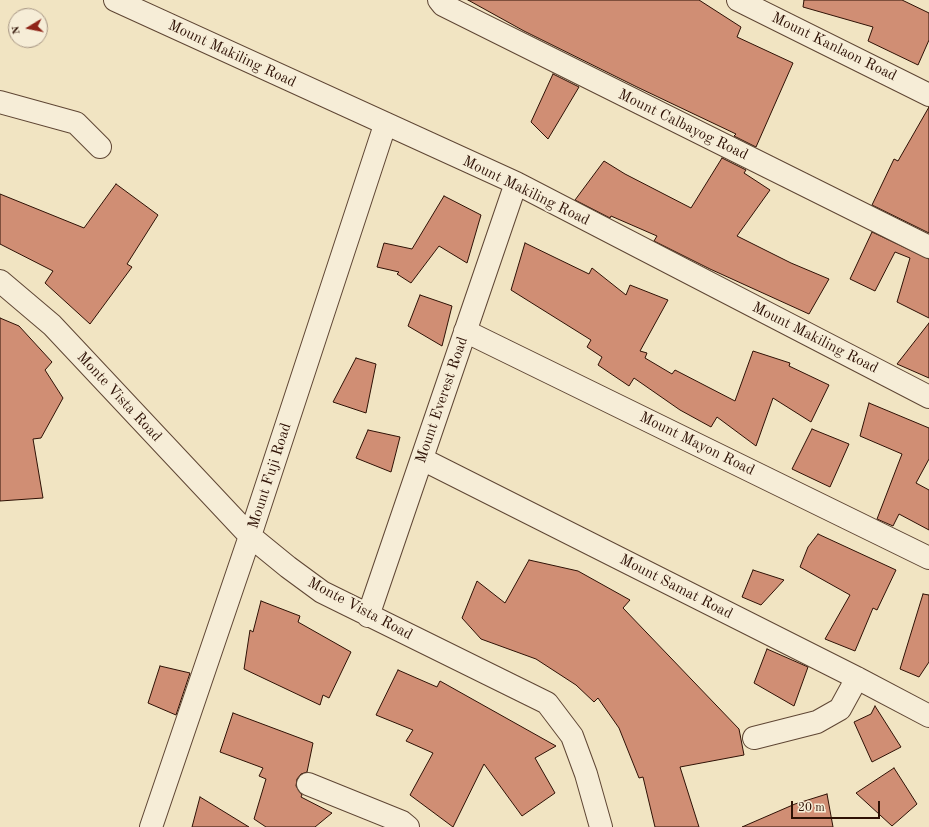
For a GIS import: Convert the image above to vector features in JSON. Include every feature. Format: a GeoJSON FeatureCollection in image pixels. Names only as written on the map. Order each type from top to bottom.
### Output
{"type":"FeatureCollection","features":[{"type":"Feature","properties":{"kind":"street","name":"Mount Makiling Road"},"geometry":{"type":"LineString","coordinates":[[115,0],[384,125],[516,184],[929,397]]}},
{"type":"Feature","properties":{"kind":"street","name":"Mount Calbayog Road"},"geometry":{"type":"LineString","coordinates":[[439,0],[443,5],[929,247]]}},
{"type":"Feature","properties":{"kind":"street","name":"Mount Kanlaon Road"},"geometry":{"type":"LineString","coordinates":[[738,0],[929,95]]}},
{"type":"Feature","properties":{"kind":"street"},"geometry":{"type":"LineString","coordinates":[[0,102],[76,123],[100,146]]}},
{"type":"Feature","properties":{"kind":"street","name":"Mount Fuji Road"},"geometry":{"type":"LineString","coordinates":[[151,827],[250,536],[384,125]]}},
{"type":"Feature","properties":{"kind":"street","name":"Mount Everest Road"},"geometry":{"type":"LineString","coordinates":[[368,616],[516,184]]}},
{"type":"Feature","properties":{"kind":"street","name":"Monte Vista Road"},"geometry":{"type":"LineString","coordinates":[[0,281],[52,325],[250,536],[322,592],[547,703],[572,736],[586,774],[601,827]]}},
{"type":"Feature","properties":{"kind":"street","name":"Mount Mayon Road"},"geometry":{"type":"LineString","coordinates":[[466,331],[929,558]]}},
{"type":"Feature","properties":{"kind":"street","name":"Mount Samat Road"},"geometry":{"type":"LineString","coordinates":[[422,459],[857,678],[929,716]]}},
{"type":"Feature","properties":{"kind":"street"},"geometry":{"type":"LineString","coordinates":[[754,738],[817,722],[840,709],[857,678]]}},
{"type":"Feature","properties":{"kind":"street"},"geometry":{"type":"LineString","coordinates":[[308,784],[402,822],[408,827]]}},
{"type":"Feature","properties":{"kind":"building"},"geometry":{"type":"Polygon","coordinates":[[[468,0],[699,0],[741,27],[737,37],[793,63],[756,147],[734,136],[736,134],[524,31],[468,0]]]}},
{"type":"Feature","properties":{"kind":"building"},"geometry":{"type":"Polygon","coordinates":[[[804,0],[902,0],[929,13],[929,40],[918,65],[868,41],[873,27],[803,7],[804,0]]]}},
{"type":"Feature","properties":{"kind":"building"},"geometry":{"type":"Polygon","coordinates":[[[553,74],[579,87],[548,139],[531,122],[553,74]]]}},
{"type":"Feature","properties":{"kind":"building"},"geometry":{"type":"Polygon","coordinates":[[[929,107],[929,233],[872,205],[894,159],[898,161],[929,107]]]}},
{"type":"Feature","properties":{"kind":"building"},"geometry":{"type":"Polygon","coordinates":[[[722,158],[746,170],[744,173],[770,190],[737,236],[791,263],[829,279],[809,314],[710,269],[654,241],[657,236],[611,216],[610,218],[575,200],[604,161],[625,174],[691,208],[722,158]]]}},
{"type":"Feature","properties":{"kind":"building"},"geometry":{"type":"Polygon","coordinates":[[[116,184],[158,215],[127,264],[132,267],[90,324],[45,283],[53,271],[0,244],[0,194],[84,228],[116,184]]]}},
{"type":"Feature","properties":{"kind":"building"},"geometry":{"type":"Polygon","coordinates":[[[444,196],[481,215],[467,263],[439,246],[411,283],[397,274],[399,272],[377,267],[384,243],[412,249],[444,196]]]}},
{"type":"Feature","properties":{"kind":"building"},"geometry":{"type":"Polygon","coordinates":[[[872,232],[929,259],[929,318],[897,302],[910,258],[895,252],[875,291],[850,279],[872,232]]]}},
{"type":"Feature","properties":{"kind":"building"},"geometry":{"type":"Polygon","coordinates":[[[525,243],[589,274],[592,268],[626,295],[630,285],[668,300],[640,351],[647,353],[645,358],[672,374],[675,370],[735,401],[753,351],[790,363],[789,366],[829,385],[811,422],[773,398],[756,446],[717,417],[711,427],[680,410],[634,378],[629,386],[598,365],[602,357],[587,347],[591,340],[511,290],[525,243]]]}},
{"type":"Feature","properties":{"kind":"building"},"geometry":{"type":"Polygon","coordinates":[[[420,295],[452,306],[442,346],[408,326],[420,295]]]}},
{"type":"Feature","properties":{"kind":"building"},"geometry":{"type":"Polygon","coordinates":[[[0,318],[19,326],[52,362],[45,370],[63,398],[41,438],[33,439],[43,498],[0,501],[0,318]]]}},
{"type":"Feature","properties":{"kind":"building"},"geometry":{"type":"Polygon","coordinates":[[[929,323],[929,378],[897,364],[929,323]]]}},
{"type":"Feature","properties":{"kind":"building"},"geometry":{"type":"Polygon","coordinates":[[[356,358],[376,364],[366,413],[333,402],[356,358]]]}},
{"type":"Feature","properties":{"kind":"building"},"geometry":{"type":"Polygon","coordinates":[[[869,403],[929,428],[929,459],[916,483],[929,490],[929,530],[899,514],[893,526],[877,519],[902,454],[860,436],[869,403]]]}},
{"type":"Feature","properties":{"kind":"building"},"geometry":{"type":"Polygon","coordinates":[[[812,429],[849,444],[830,487],[792,469],[812,429]]]}},
{"type":"Feature","properties":{"kind":"building"},"geometry":{"type":"Polygon","coordinates":[[[368,430],[400,437],[391,472],[356,458],[368,430]]]}},
{"type":"Feature","properties":{"kind":"building"},"geometry":{"type":"Polygon","coordinates":[[[818,534],[896,570],[877,610],[873,608],[855,651],[825,639],[850,595],[800,567],[808,547],[818,534]]]}},
{"type":"Feature","properties":{"kind":"building"},"geometry":{"type":"Polygon","coordinates":[[[529,560],[578,571],[630,600],[623,608],[739,729],[744,755],[680,767],[699,827],[655,827],[643,777],[639,778],[619,728],[598,698],[594,702],[576,685],[536,659],[481,639],[462,618],[477,581],[505,603],[529,560]]]}},
{"type":"Feature","properties":{"kind":"building"},"geometry":{"type":"Polygon","coordinates":[[[753,570],[784,580],[761,605],[742,597],[753,570]]]}},
{"type":"Feature","properties":{"kind":"building"},"geometry":{"type":"Polygon","coordinates":[[[923,594],[929,595],[929,662],[919,677],[900,669],[923,594]]]}},
{"type":"Feature","properties":{"kind":"building"},"geometry":{"type":"Polygon","coordinates":[[[261,601],[300,616],[298,622],[351,652],[329,698],[323,695],[320,705],[244,669],[250,630],[253,632],[261,601]]]}},
{"type":"Feature","properties":{"kind":"building"},"geometry":{"type":"Polygon","coordinates":[[[767,649],[808,667],[794,706],[754,683],[767,649]]]}},
{"type":"Feature","properties":{"kind":"building"},"geometry":{"type":"Polygon","coordinates":[[[160,666],[190,673],[176,715],[148,703],[160,666]]]}},
{"type":"Feature","properties":{"kind":"building"},"geometry":{"type":"Polygon","coordinates":[[[398,670],[437,687],[440,681],[556,746],[535,758],[555,793],[522,816],[484,764],[453,827],[410,795],[433,753],[406,741],[413,730],[376,715],[398,670]]]}},
{"type":"Feature","properties":{"kind":"building"},"geometry":{"type":"Polygon","coordinates":[[[875,706],[901,747],[872,762],[854,722],[871,714],[875,706]]]}},
{"type":"Feature","properties":{"kind":"building"},"geometry":{"type":"Polygon","coordinates":[[[233,713],[313,743],[307,772],[301,774],[297,779],[296,786],[302,795],[301,797],[332,813],[315,827],[266,827],[254,819],[266,779],[259,776],[263,768],[220,752],[233,713]]]}},
{"type":"Feature","properties":{"kind":"building"},"geometry":{"type":"Polygon","coordinates":[[[894,768],[917,804],[892,826],[856,793],[894,768]]]}},
{"type":"Feature","properties":{"kind":"building"},"geometry":{"type":"Polygon","coordinates":[[[827,794],[833,827],[742,827],[795,804],[827,794]]]}},
{"type":"Feature","properties":{"kind":"building"},"geometry":{"type":"Polygon","coordinates":[[[200,797],[249,827],[192,827],[200,797]]]}}]}
